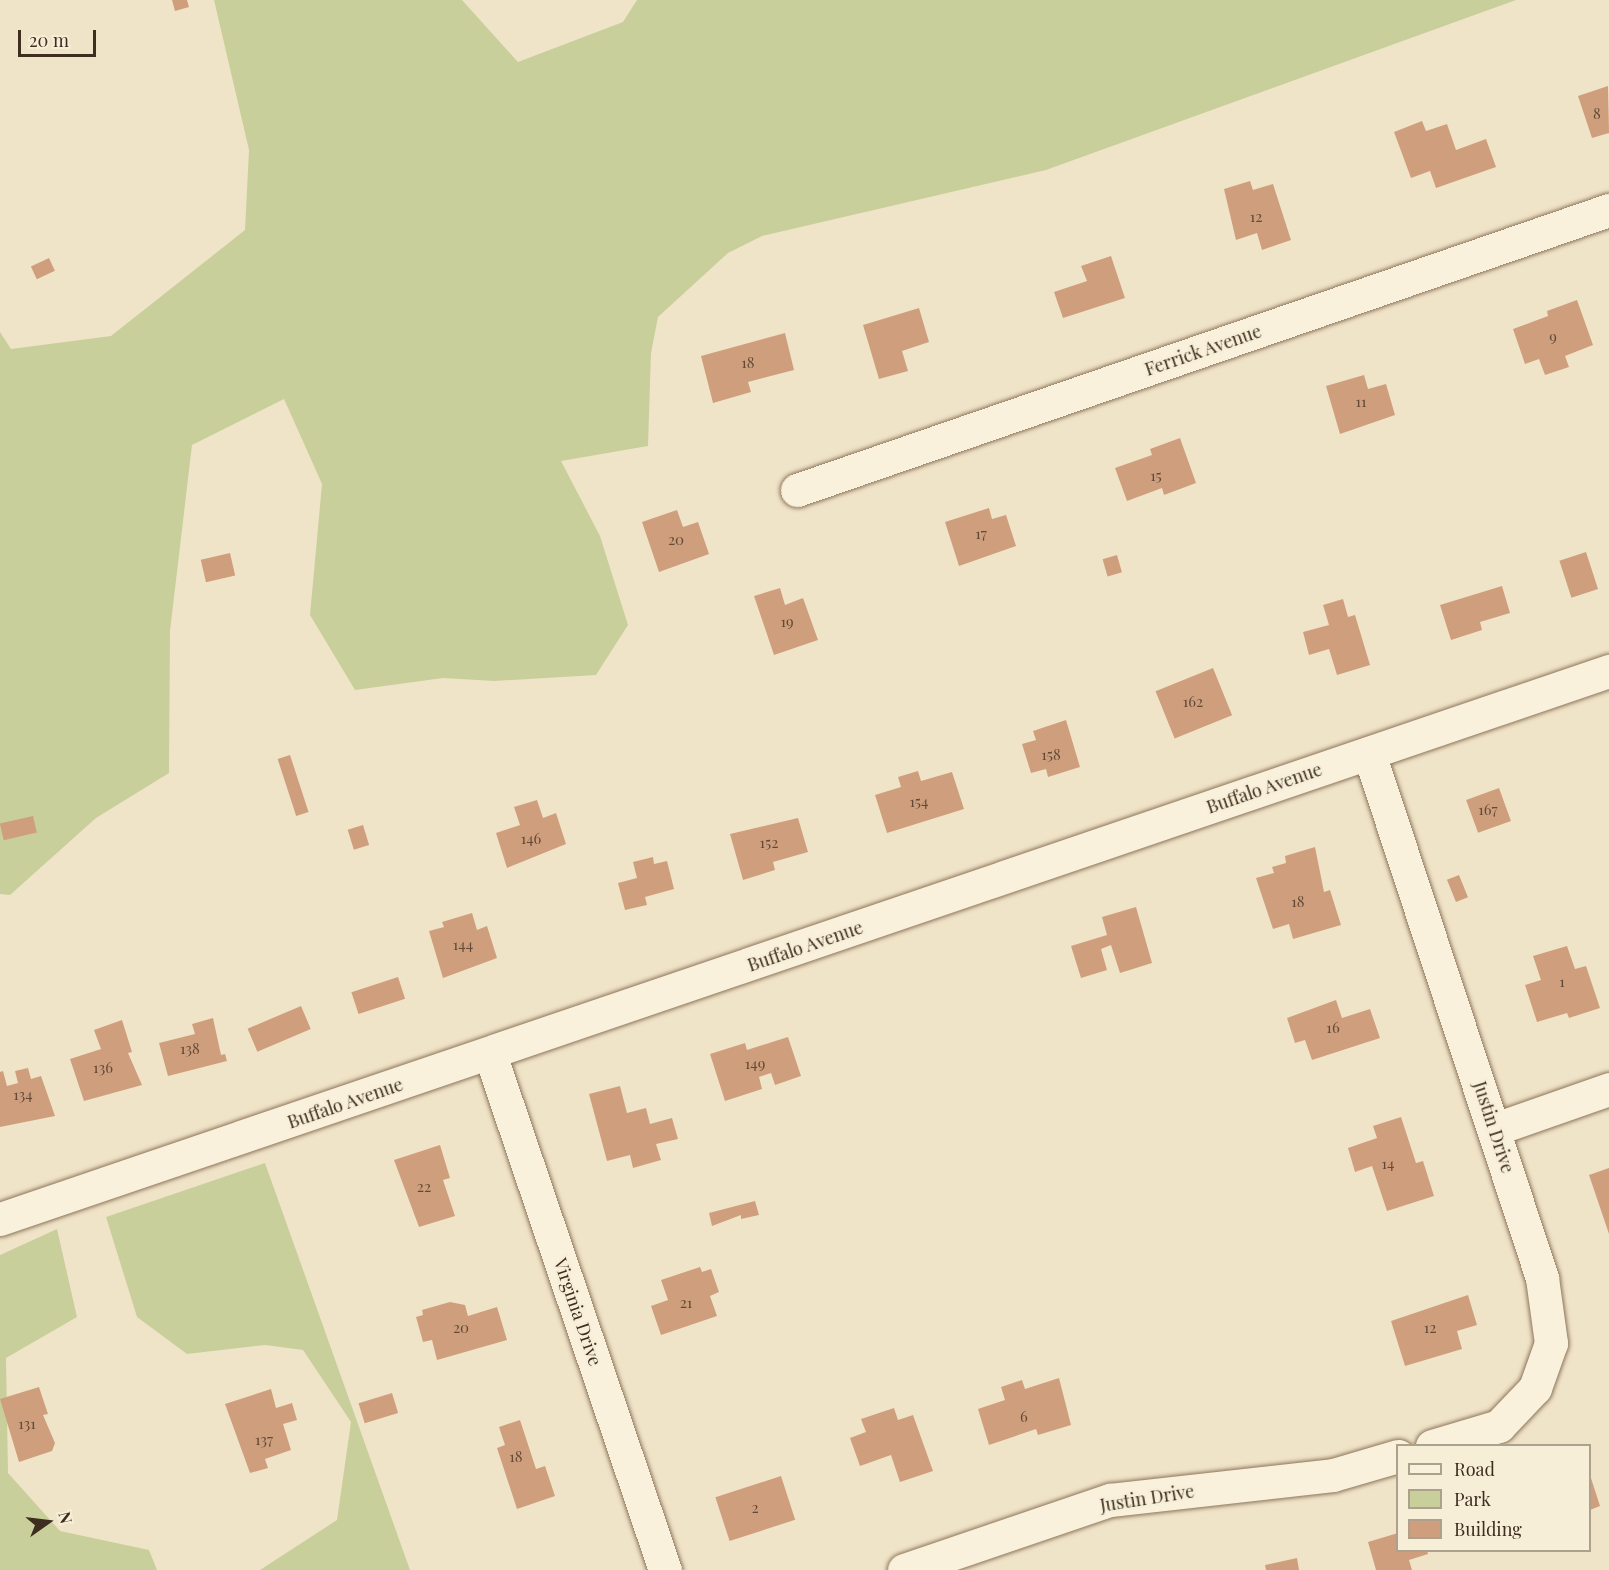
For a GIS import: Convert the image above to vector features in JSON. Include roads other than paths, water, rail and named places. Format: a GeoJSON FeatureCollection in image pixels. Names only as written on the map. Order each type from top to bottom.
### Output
{"type":"FeatureCollection","features":[{"type":"Feature","properties":{"kind":"street","name":"Ferrick Avenue"},"geometry":{"type":"LineString","coordinates":[[797,490],[1609,210]]}},
{"type":"Feature","properties":{"kind":"street","name":"Buffalo Avenue"},"geometry":{"type":"LineString","coordinates":[[0,1220],[1609,671]]}},
{"type":"Feature","properties":{"kind":"street","name":"Justin Drive"},"geometry":{"type":"LineString","coordinates":[[1369,753],[1495,1129],[1542,1278],[1551,1343],[1535,1388],[1499,1426],[1439,1444]]}},
{"type":"Feature","properties":{"kind":"street","name":"Virginia Drive"},"geometry":{"type":"LineString","coordinates":[[490,1054],[665,1570]]}},
{"type":"Feature","properties":{"kind":"street"},"geometry":{"type":"LineString","coordinates":[[1495,1129],[1609,1089]]}},
{"type":"Feature","properties":{"kind":"street","name":"Justin Drive"},"geometry":{"type":"LineString","coordinates":[[904,1570],[1110,1500],[1333,1475],[1396,1457]]}}]}
